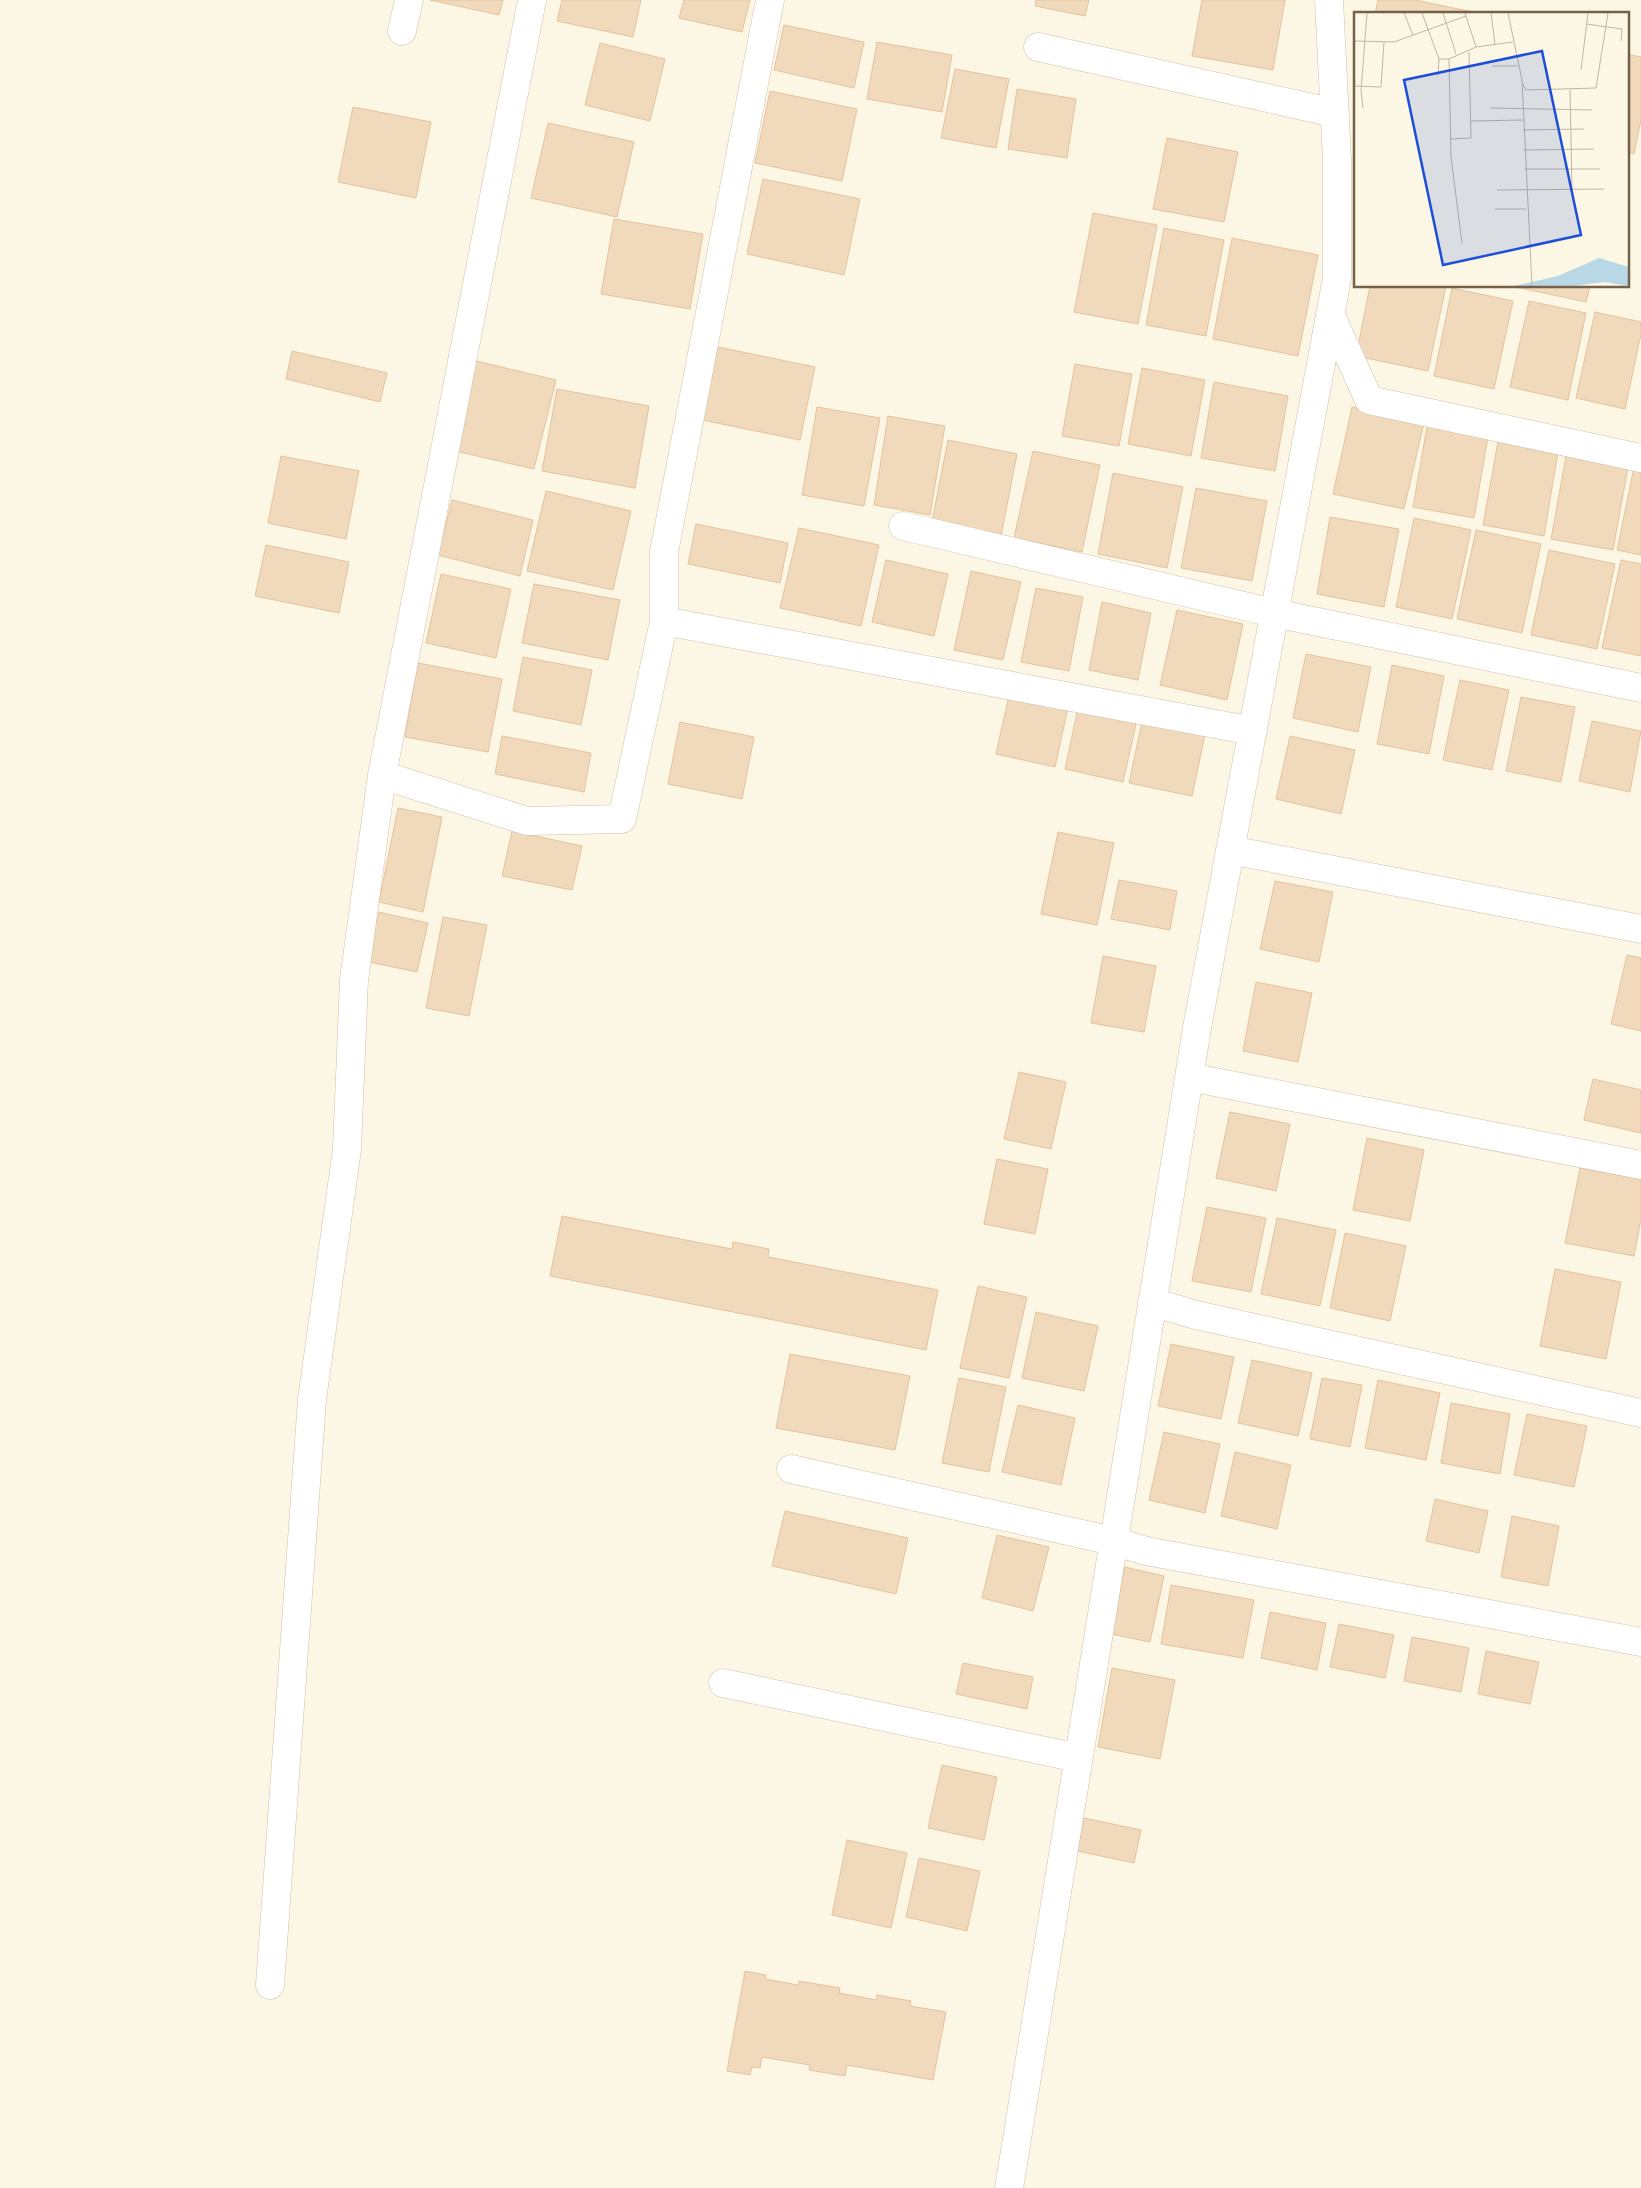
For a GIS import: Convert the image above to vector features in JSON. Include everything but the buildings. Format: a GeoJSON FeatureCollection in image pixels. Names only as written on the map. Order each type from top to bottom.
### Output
{"type":"FeatureCollection","features":[{"type":"Feature","properties":{"kind":"street"},"geometry":{"type":"LineString","coordinates":[[402,31],[409,0]]}},
{"type":"Feature","properties":{"kind":"street"},"geometry":{"type":"LineString","coordinates":[[270,1985],[312,1400],[347,1149],[354,980],[382,775],[532,0]]}},
{"type":"Feature","properties":{"kind":"street"},"geometry":{"type":"LineString","coordinates":[[382,775],[526,821],[622,819],[664,620],[664,552],[770,0]]}},
{"type":"Feature","properties":{"kind":"street"},"geometry":{"type":"LineString","coordinates":[[1009,2188],[1189,1077],[1337,278],[1335,113],[1329,0]]}},
{"type":"Feature","properties":{"kind":"street"},"geometry":{"type":"LineString","coordinates":[[1038,47],[1335,113]]}},
{"type":"Feature","properties":{"kind":"street"},"geometry":{"type":"LineString","coordinates":[[1331,316],[1369,400],[1641,458]]}},
{"type":"Feature","properties":{"kind":"street"},"geometry":{"type":"LineString","coordinates":[[903,526],[1274,613],[1641,688]]}},
{"type":"Feature","properties":{"kind":"street"},"geometry":{"type":"LineString","coordinates":[[664,620],[1253,731]]}},
{"type":"Feature","properties":{"kind":"street"},"geometry":{"type":"LineString","coordinates":[[1230,850],[1641,929]]}},
{"type":"Feature","properties":{"kind":"street"},"geometry":{"type":"LineString","coordinates":[[1189,1077],[1641,1165]]}},
{"type":"Feature","properties":{"kind":"street"},"geometry":{"type":"LineString","coordinates":[[1152,1302],[1196,1315],[1641,1413]]}},
{"type":"Feature","properties":{"kind":"street"},"geometry":{"type":"LineString","coordinates":[[791,1469],[1113,1541],[1156,1553],[1641,1642]]}},
{"type":"Feature","properties":{"kind":"street"},"geometry":{"type":"LineString","coordinates":[[723,1683],[1078,1758]]}}]}
